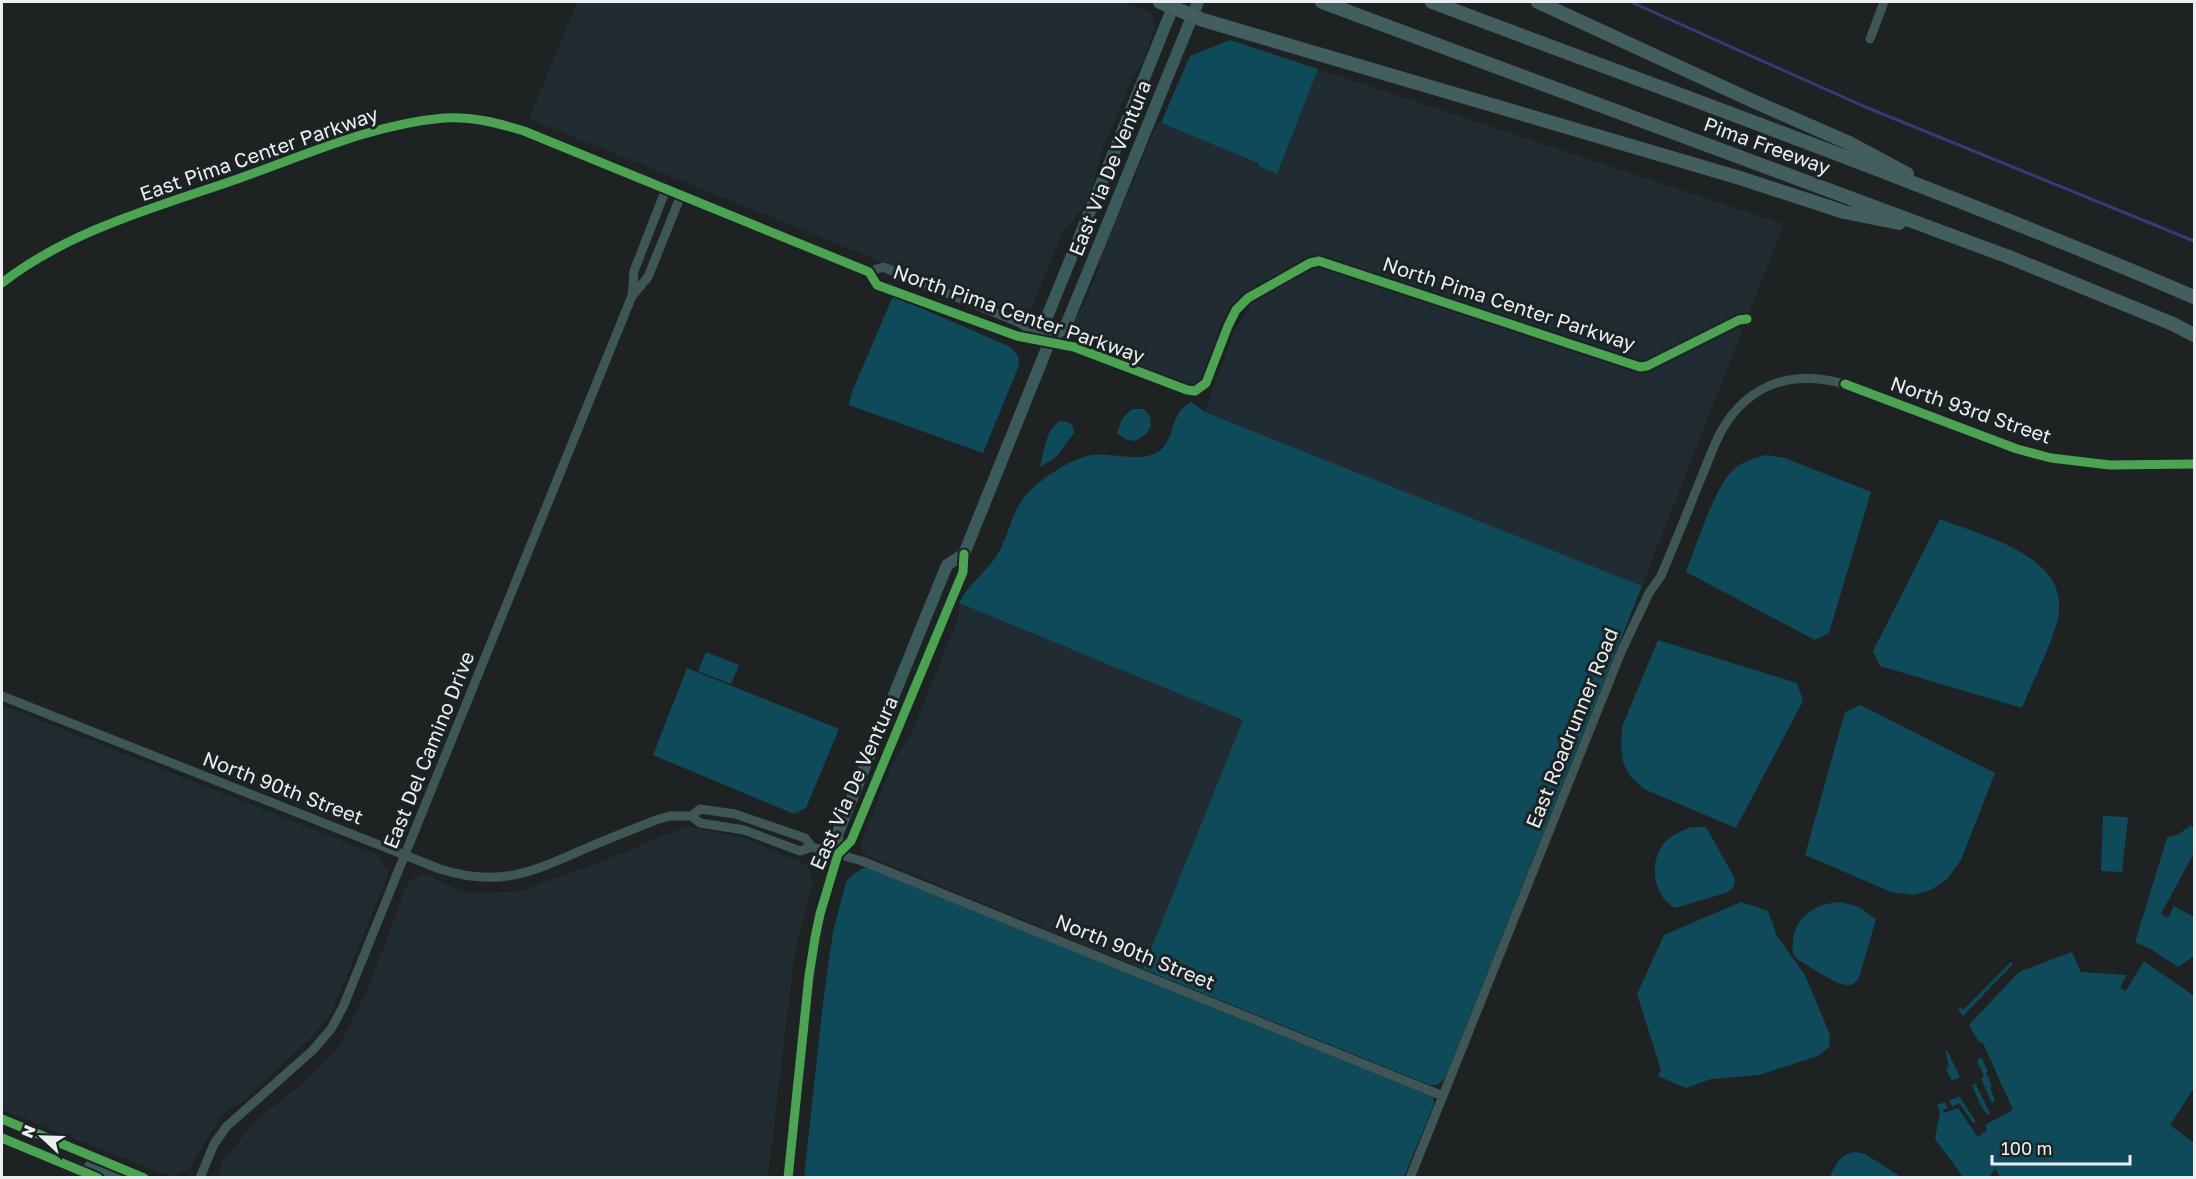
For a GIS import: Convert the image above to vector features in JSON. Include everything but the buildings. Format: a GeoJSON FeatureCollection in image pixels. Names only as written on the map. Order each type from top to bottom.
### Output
{"type":"FeatureCollection","features":[{"type":"Feature","properties":{"kind":"highway","name":"Pima Freeway"},"geometry":{"type":"LineString","coordinates":[[1322,2],[1945,233],[2052,274],[2194,335]]}},
{"type":"Feature","properties":{"kind":"highway","name":"Pima Freeway"},"geometry":{"type":"LineString","coordinates":[[1432,2],[1953,199],[2194,297]]}},
{"type":"Feature","properties":{"kind":"highway"},"geometry":{"type":"LineString","coordinates":[[1538,2],[1752,101],[1850,143],[1953,199]]}},
{"type":"Feature","properties":{"kind":"highway"},"geometry":{"type":"LineString","coordinates":[[1169,3],[1192,16],[1740,178],[1845,212],[1945,233]]}},
{"type":"Feature","properties":{"kind":"main road","name":"East Via De Ventura"},"geometry":{"type":"LineString","coordinates":[[838,854],[851,841],[897,734],[963,572],[964,554],[1049,343],[1066,325],[1198,2]]}},
{"type":"Feature","properties":{"kind":"main road","name":"East Via De Ventura"},"geometry":{"type":"LineString","coordinates":[[1049,343],[1047,317],[1169,3]]}},
{"type":"Feature","properties":{"kind":"main road","name":"East Via De Ventura"},"geometry":{"type":"LineString","coordinates":[[788,1178],[809,976],[820,914],[838,854],[837,835],[947,565],[964,554]]}},
{"type":"Feature","properties":{"kind":"main road"},"geometry":{"type":"LineString","coordinates":[[2,1119],[144,1178]]}},
{"type":"Feature","properties":{"kind":"main road"},"geometry":{"type":"LineString","coordinates":[[2,1138],[98,1178]]}},
{"type":"Feature","properties":{"kind":"main road"},"geometry":{"type":"LineString","coordinates":[[23,1147],[59,1154],[118,1178]]}},
{"type":"Feature","properties":{"kind":"street"},"geometry":{"type":"LineString","coordinates":[[1870,39],[1884,2]]}},
{"type":"Feature","properties":{"kind":"street","name":"East Pima Center Parkway"},"geometry":{"type":"LineString","coordinates":[[2,283],[28,263],[66,242],[324,148],[397,125],[419,121],[468,118],[506,125],[674,192]]}},
{"type":"Feature","properties":{"kind":"street","name":"North Pima Center Parkway"},"geometry":{"type":"LineString","coordinates":[[674,192],[869,272],[877,285],[1017,336],[1074,347],[1181,389],[1195,391],[1209,378],[1236,310],[1248,298],[1310,263],[1319,261],[1640,367],[1647,366],[1739,320],[1747,319]]}},
{"type":"Feature","properties":{"kind":"street","name":"East Del Camino Drive"},"geometry":{"type":"LineString","coordinates":[[632,296],[648,277],[674,192]]}},
{"type":"Feature","properties":{"kind":"street","name":"East Del Camino Drive"},"geometry":{"type":"LineString","coordinates":[[200,1178],[214,1144],[227,1126],[313,1050],[331,1029],[343,1007],[632,296],[634,271],[674,192]]}},
{"type":"Feature","properties":{"kind":"street","name":"North Pima Center Parkway"},"geometry":{"type":"LineString","coordinates":[[869,272],[883,267],[1020,323],[1049,343]]}},
{"type":"Feature","properties":{"kind":"street","name":"East Roadrunner Road"},"geometry":{"type":"LineString","coordinates":[[1410,1178],[1621,652],[1644,603],[1661,576],[1722,430],[1752,394],[1778,382],[1809,378],[1845,384]]}},
{"type":"Feature","properties":{"kind":"street","name":"North 93rd Street"},"geometry":{"type":"LineString","coordinates":[[1845,384],[2017,449],[2041,455],[2110,465],[2194,464]]}},
{"type":"Feature","properties":{"kind":"street","name":"North 90th Street"},"geometry":{"type":"LineString","coordinates":[[2,696],[405,855],[454,873],[475,878],[506,877],[530,872],[670,816],[691,816],[700,823],[744,830],[800,851],[812,847],[838,854],[884,869],[1443,1096]]}},
{"type":"Feature","properties":{"kind":"street","name":"North 90th Street"},"geometry":{"type":"LineString","coordinates":[[691,816],[700,809],[735,814],[805,838],[812,847]]}},
{"type":"Feature","properties":{"kind":"shaded area"},"geometry":{"type":"Polygon","coordinates":[[[577,2],[1124,2],[1151,13],[1155,25],[1146,55],[1131,81],[1102,151],[1085,205],[1062,234],[1034,302],[1030,308],[1018,313],[879,261],[529,119],[577,2]]]}},
{"type":"Feature","properties":{"kind":"shaded area"},"geometry":{"type":"Polygon","coordinates":[[[1230,40],[1318,69],[1277,174],[1260,167],[1258,163],[1161,123],[1190,56],[1230,40]]]}},
{"type":"Feature","properties":{"kind":"shaded area"},"geometry":{"type":"Polygon","coordinates":[[[1318,69],[1784,224],[1642,586],[1205,412],[1234,331],[1250,308],[1238,299],[1221,324],[1204,377],[1201,382],[1191,387],[1072,336],[1071,324],[1086,300],[1100,266],[1100,254],[1112,224],[1131,187],[1158,122],[1258,163],[1260,167],[1277,174],[1318,69]]]}},
{"type":"Feature","properties":{"kind":"shaded area"},"geometry":{"type":"Polygon","coordinates":[[[893,296],[1006,345],[1017,354],[1018,368],[983,453],[849,405],[852,392],[893,296]]]}},
{"type":"Feature","properties":{"kind":"shaded area"},"geometry":{"type":"Polygon","coordinates":[[[1191,402],[1205,412],[1642,586],[1445,1078],[1438,1085],[1430,1085],[1143,969],[1243,720],[959,603],[996,557],[1019,506],[1035,486],[1061,468],[1087,456],[1142,457],[1159,451],[1167,442],[1180,411],[1191,402]]]}},
{"type":"Feature","properties":{"kind":"shaded area"},"geometry":{"type":"Polygon","coordinates":[[[1132,409],[1144,409],[1150,416],[1151,427],[1145,435],[1135,441],[1125,439],[1117,433],[1122,419],[1132,409]]]}},
{"type":"Feature","properties":{"kind":"shaded area"},"geometry":{"type":"Polygon","coordinates":[[[1060,421],[1068,422],[1073,426],[1074,433],[1056,457],[1040,467],[1049,435],[1060,421]]]}},
{"type":"Feature","properties":{"kind":"shaded area"},"geometry":{"type":"Polygon","coordinates":[[[1765,455],[1785,458],[1871,492],[1829,633],[1815,640],[1686,572],[1706,519],[1725,480],[1739,466],[1765,455]]]}},
{"type":"Feature","properties":{"kind":"shaded area"},"geometry":{"type":"Polygon","coordinates":[[[1940,519],[2003,543],[2023,554],[2041,567],[2054,583],[2059,603],[2056,626],[2022,708],[1880,666],[1873,651],[1940,519]]]}},
{"type":"Feature","properties":{"kind":"shaded area"},"geometry":{"type":"Polygon","coordinates":[[[959,603],[1244,720],[1143,969],[863,854],[861,843],[894,760],[914,728],[959,616],[959,603]]]}},
{"type":"Feature","properties":{"kind":"shaded area"},"geometry":{"type":"Polygon","coordinates":[[[1658,640],[1797,683],[1803,701],[1736,828],[1644,789],[1630,776],[1623,762],[1622,727],[1658,640]]]}},
{"type":"Feature","properties":{"kind":"shaded area"},"geometry":{"type":"Polygon","coordinates":[[[706,652],[739,665],[731,684],[698,671],[706,652]]]}},
{"type":"Feature","properties":{"kind":"shaded area"},"geometry":{"type":"Polygon","coordinates":[[[687,668],[839,729],[806,808],[794,814],[653,755],[687,668]]]}},
{"type":"Feature","properties":{"kind":"shaded area"},"geometry":{"type":"Polygon","coordinates":[[[2,705],[378,855],[389,872],[332,1012],[315,1034],[242,1102],[221,1115],[190,1169],[172,1177],[2,1110],[2,705]]]}},
{"type":"Feature","properties":{"kind":"shaded area"},"geometry":{"type":"Polygon","coordinates":[[[1860,705],[1995,773],[1961,860],[1948,878],[1931,890],[1913,895],[1891,892],[1805,855],[1845,712],[1860,705]]]}},
{"type":"Feature","properties":{"kind":"shaded area"},"geometry":{"type":"Polygon","coordinates":[[[2103,816],[2128,817],[2122,872],[2101,871],[2103,816]]]}},
{"type":"Feature","properties":{"kind":"shaded area"},"geometry":{"type":"Polygon","coordinates":[[[2191,825],[2194,829],[2194,853],[2161,914],[2168,918],[2174,906],[2194,917],[2194,956],[2178,967],[2151,949],[2135,942],[2167,838],[2179,834],[2191,825]]]}},
{"type":"Feature","properties":{"kind":"shaded area"},"geometry":{"type":"Polygon","coordinates":[[[687,826],[745,838],[807,865],[813,881],[795,951],[768,1177],[219,1177],[221,1163],[258,1118],[305,1082],[339,1047],[367,991],[408,882],[424,874],[467,893],[518,892],[603,861],[687,826]]]}},
{"type":"Feature","properties":{"kind":"shaded area"},"geometry":{"type":"Polygon","coordinates":[[[1691,827],[1706,827],[1734,877],[1734,885],[1726,893],[1675,908],[1661,895],[1655,877],[1655,867],[1660,849],[1666,841],[1691,827]]]}},
{"type":"Feature","properties":{"kind":"shaded area"},"geometry":{"type":"Polygon","coordinates":[[[863,868],[868,868],[1433,1097],[1434,1104],[1404,1177],[804,1178],[833,932],[846,882],[863,868]]]}},
{"type":"Feature","properties":{"kind":"shaded area"},"geometry":{"type":"Polygon","coordinates":[[[1741,902],[1768,911],[1777,936],[1805,975],[1830,1035],[1829,1047],[1818,1056],[1759,1075],[1711,1079],[1686,1088],[1658,1076],[1661,1070],[1637,994],[1664,935],[1741,902]]]}},
{"type":"Feature","properties":{"kind":"shaded area"},"geometry":{"type":"Polygon","coordinates":[[[1841,902],[1859,907],[1876,919],[1859,978],[1850,985],[1822,975],[1797,959],[1793,951],[1795,932],[1803,917],[1816,908],[1841,902]]]}},
{"type":"Feature","properties":{"kind":"shaded area"},"geometry":{"type":"Polygon","coordinates":[[[2072,952],[2081,972],[2127,975],[2120,988],[2126,991],[2144,961],[2194,996],[2194,1088],[2170,1125],[2194,1143],[2194,1177],[2001,1178],[1995,1169],[1989,1177],[1963,1177],[1935,1139],[1940,1111],[1937,1105],[1945,1102],[1948,1108],[1943,1110],[1944,1113],[1958,1108],[1978,1137],[1987,1130],[1985,1125],[2013,1110],[1983,1043],[1979,1042],[1969,1025],[2021,971],[2072,952]]]}},
{"type":"Feature","properties":{"kind":"shaded area"},"geometry":{"type":"Polygon","coordinates":[[[2011,962],[2013,964],[1963,1016],[1958,1009],[1960,1007],[1963,1010],[2011,962]]]}},
{"type":"Feature","properties":{"kind":"shaded area"},"geometry":{"type":"Polygon","coordinates":[[[1947,1050],[1960,1077],[1952,1081],[1946,1069],[1949,1066],[1945,1051],[1947,1050]]]}},
{"type":"Feature","properties":{"kind":"shaded area"},"geometry":{"type":"Polygon","coordinates":[[[1981,1057],[1992,1086],[1990,1088],[1995,1100],[1992,1103],[1981,1079],[1984,1075],[1977,1061],[1981,1057]]]}},
{"type":"Feature","properties":{"kind":"shaded area"},"geometry":{"type":"Polygon","coordinates":[[[1975,1083],[1990,1113],[1987,1115],[1972,1085],[1975,1083]]]}},
{"type":"Feature","properties":{"kind":"shaded area"},"geometry":{"type":"Polygon","coordinates":[[[1960,1097],[1976,1122],[1973,1123],[1959,1103],[1952,1107],[1949,1100],[1960,1097]]]}},
{"type":"Feature","properties":{"kind":"shaded area"},"geometry":{"type":"Polygon","coordinates":[[[1856,1152],[1865,1154],[1901,1177],[1830,1177],[1842,1157],[1856,1152]]]}},
{"type":"Feature","properties":{"kind":"waterway"},"geometry":{"type":"LineString","coordinates":[[1631,2],[1863,106],[2194,241]]}},
{"type":"Feature","properties":{"kind":"cycle path"},"geometry":{"type":"LineString","coordinates":[[2,283],[57,248],[87,233],[149,209],[367,133],[418,121],[464,118],[524,131],[869,272],[877,285],[1017,336],[1074,347],[1187,390],[1195,391],[1206,383],[1228,326],[1236,310],[1248,298],[1310,263],[1319,261],[1640,367],[1647,366],[1739,320],[1747,319]]}},
{"type":"Feature","properties":{"kind":"cycle path"},"geometry":{"type":"LineString","coordinates":[[1845,384],[2017,449],[2051,458],[2110,465],[2194,464]]}},
{"type":"Feature","properties":{"kind":"cycle path"},"geometry":{"type":"LineString","coordinates":[[788,1178],[809,976],[820,914],[838,854],[851,841],[963,572],[964,554]]}},
{"type":"Feature","properties":{"kind":"cycle path"},"geometry":{"type":"LineString","coordinates":[[2,1119],[144,1178]]}},
{"type":"Feature","properties":{"kind":"cycle path"},"geometry":{"type":"LineString","coordinates":[[2,1138],[98,1178]]}}]}
